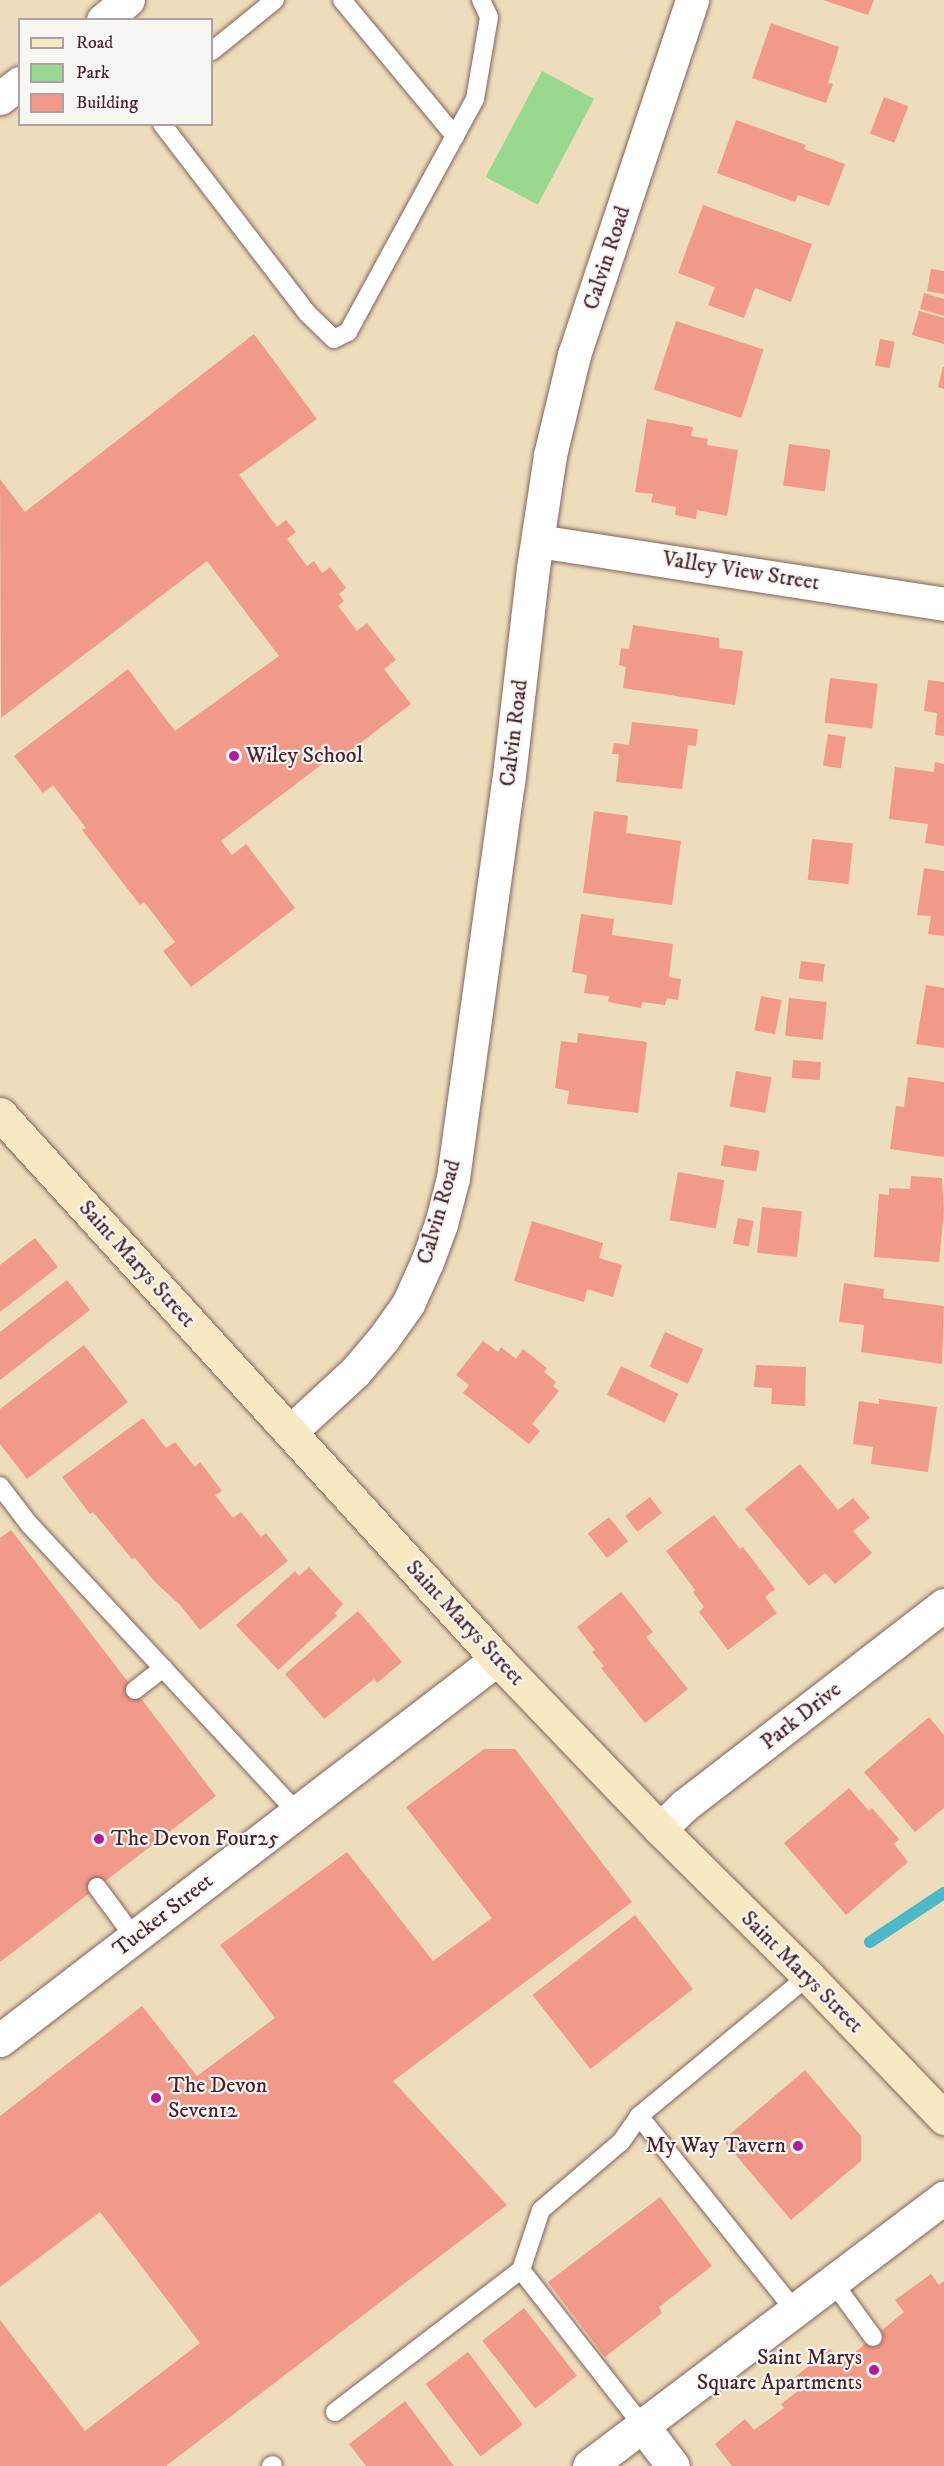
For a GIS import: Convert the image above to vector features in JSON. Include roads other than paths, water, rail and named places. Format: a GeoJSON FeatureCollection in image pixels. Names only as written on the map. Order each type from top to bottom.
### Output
{"type":"FeatureCollection","features":[{"type":"Feature","properties":{"kind":"main road","name":"Saint Marys Street"},"geometry":{"type":"LineString","coordinates":[[0,1114],[291,1431],[496,1659],[660,1829],[808,1976],[944,2118]]}},
{"type":"Feature","properties":{"kind":"street"},"geometry":{"type":"LineString","coordinates":[[106,18],[128,0]]}},
{"type":"Feature","properties":{"kind":"street","name":"Calvin Road"},"geometry":{"type":"LineString","coordinates":[[291,1431],[355,1372],[383,1339],[408,1304],[441,1224],[453,1178],[508,784],[550,455],[574,355],[692,0]]}},
{"type":"Feature","properties":{"kind":"street"},"geometry":{"type":"LineString","coordinates":[[0,98],[18,84]]}},
{"type":"Feature","properties":{"kind":"street","name":"Valley View Street"},"geometry":{"type":"LineString","coordinates":[[538,541],[944,604]]}},
{"type":"Feature","properties":{"kind":"street","name":"Park Drive"},"geometry":{"type":"LineString","coordinates":[[660,1829],[694,1798],[944,1605]]}},
{"type":"Feature","properties":{"kind":"street","name":"Tucker Street"},"geometry":{"type":"LineString","coordinates":[[0,2040],[496,1659]]}},
{"type":"Feature","properties":{"kind":"street"},"geometry":{"type":"LineString","coordinates":[[589,2466],[944,2198]]}},
{"type":"Feature","properties":{"kind":"street"},"geometry":{"type":"LineString","coordinates":[[642,2425],[673,2466]]}},
{"type":"Feature","properties":{"kind":"lane"},"geometry":{"type":"LineString","coordinates":[[213,50],[275,0]]}},
{"type":"Feature","properties":{"kind":"lane"},"geometry":{"type":"LineString","coordinates":[[342,0],[455,136]]}},
{"type":"Feature","properties":{"kind":"lane"},"geometry":{"type":"LineString","coordinates":[[164,126],[307,313],[334,339],[348,332],[475,99],[489,17],[481,0]]}},
{"type":"Feature","properties":{"kind":"lane"},"geometry":{"type":"LineString","coordinates":[[0,1486],[29,1524],[297,1812]]}},
{"type":"Feature","properties":{"kind":"lane"},"geometry":{"type":"LineString","coordinates":[[135,1690],[163,1668]]}},
{"type":"Feature","properties":{"kind":"lane"},"geometry":{"type":"LineString","coordinates":[[97,1887],[134,1937]]}},
{"type":"Feature","properties":{"kind":"lane"},"geometry":{"type":"LineString","coordinates":[[335,2412],[520,2270],[541,2211],[621,2142],[639,2116],[808,1976]]}},
{"type":"Feature","properties":{"kind":"lane"},"geometry":{"type":"LineString","coordinates":[[639,2116],[795,2311]]}},
{"type":"Feature","properties":{"kind":"lane"},"geometry":{"type":"LineString","coordinates":[[520,2270],[642,2425]]}},
{"type":"Feature","properties":{"kind":"lane"},"geometry":{"type":"LineString","coordinates":[[833,2282],[873,2337]]}},
{"type":"Feature","properties":{"kind":"waterway"},"geometry":{"type":"LineString","coordinates":[[870,1942],[944,1893]]}},
{"type":"Feature","properties":{"kind":"place","name":"Wiley School"},"geometry":{"type":"Point","coordinates":[234,756]}},
{"type":"Feature","properties":{"kind":"place","name":"The Devon Four25"},"geometry":{"type":"Point","coordinates":[99,1839]}},
{"type":"Feature","properties":{"kind":"place","name":"The Devon Seven12"},"geometry":{"type":"Point","coordinates":[156,2098]}},
{"type":"Feature","properties":{"kind":"place","name":"My Way Tavern"},"geometry":{"type":"Point","coordinates":[798,2146]}},
{"type":"Feature","properties":{"kind":"place","name":"Saint Marys Square Apartments"},"geometry":{"type":"Point","coordinates":[874,2370]}}]}
